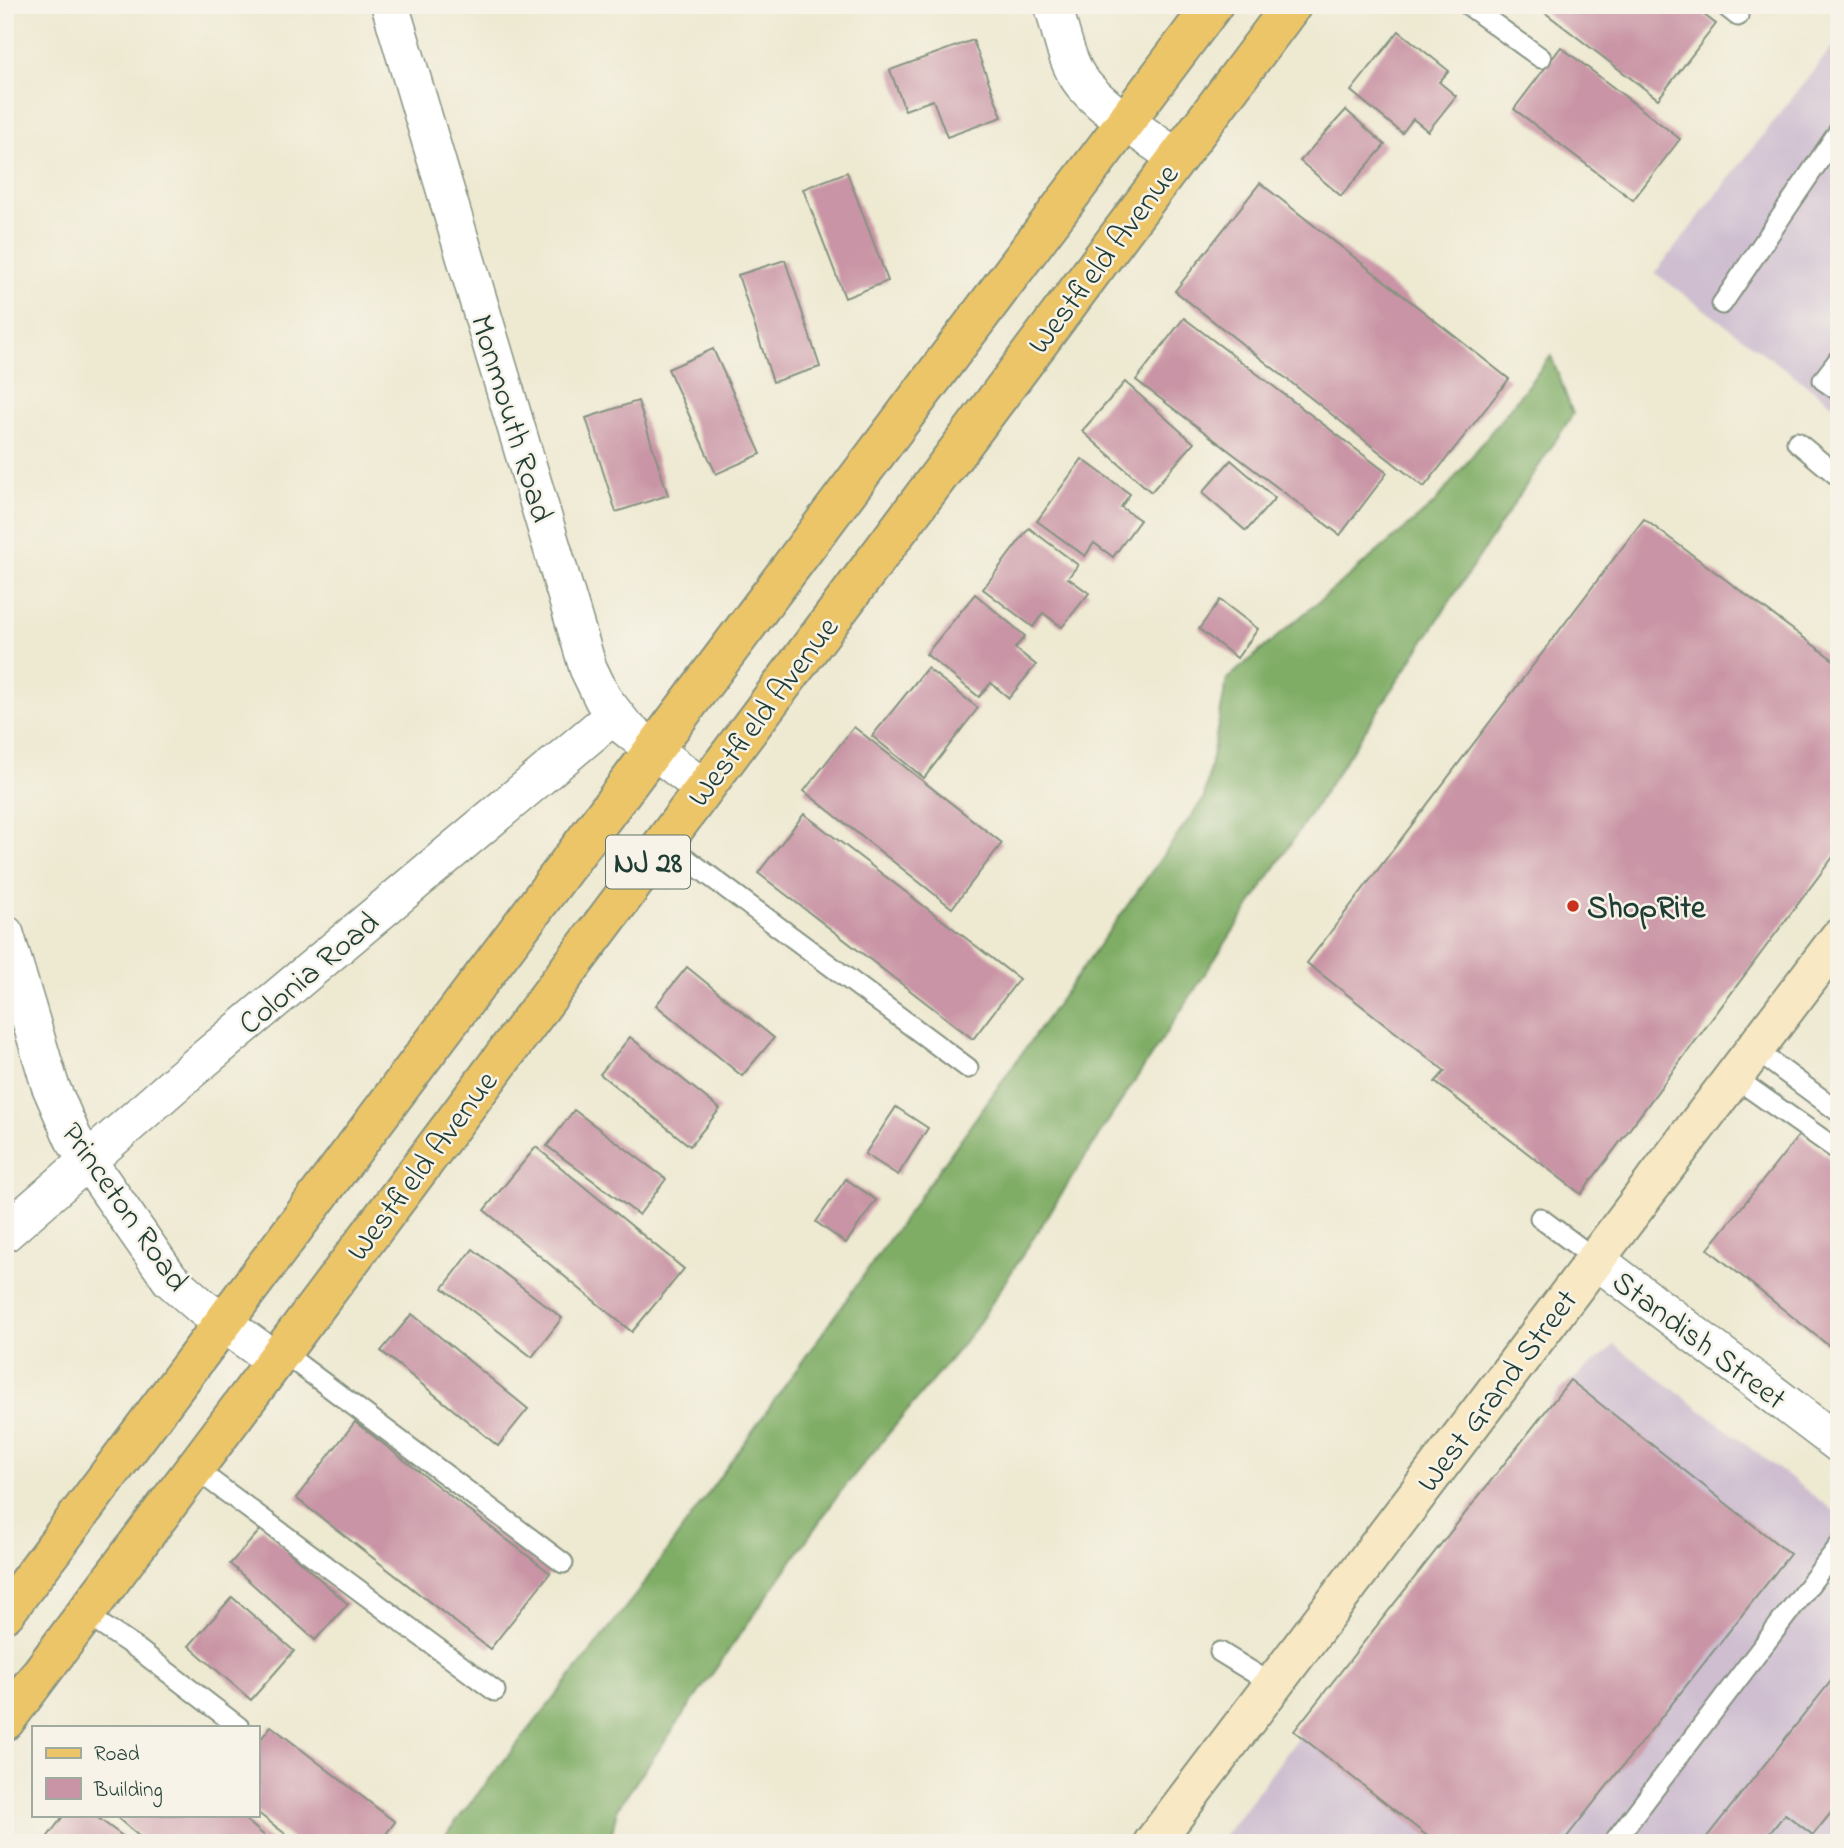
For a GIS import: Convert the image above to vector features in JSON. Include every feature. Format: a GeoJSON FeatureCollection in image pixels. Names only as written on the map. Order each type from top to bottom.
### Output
{"type":"FeatureCollection","features":[{"type":"Feature","properties":{"kind":"main road","name":"Westfield Avenue"},"geometry":{"type":"LineString","coordinates":[[5,1613],[1213,5]]}},
{"type":"Feature","properties":{"kind":"main road","name":"Westfield Avenue"},"geometry":{"type":"LineString","coordinates":[[10,1706],[85,1614],[1292,5]]}},
{"type":"Feature","properties":{"kind":"street","name":"Monmouth Road"},"geometry":{"type":"LineString","coordinates":[[390,5],[587,668],[603,699],[625,727],[704,789]]}},
{"type":"Feature","properties":{"kind":"street"},"geometry":{"type":"LineString","coordinates":[[1053,5],[1069,58],[1082,84],[1094,97],[1177,158]]}},
{"type":"Feature","properties":{"kind":"street","name":"Colonia Road"},"geometry":{"type":"LineString","coordinates":[[5,1233],[183,1077],[614,715]]}},
{"type":"Feature","properties":{"kind":"street","name":"Princeton Road"},"geometry":{"type":"LineString","coordinates":[[5,934],[50,1085],[73,1138],[87,1160],[170,1279],[223,1324],[278,1356]]}},
{"type":"Feature","properties":{"kind":"street","name":"West Grand Street"},"geometry":{"type":"LineString","coordinates":[[1153,1843],[1839,938]]}},
{"type":"Feature","properties":{"kind":"street","name":"Standish Street"},"geometry":{"type":"LineString","coordinates":[[1595,1259],[1839,1444]]}},
{"type":"Feature","properties":{"kind":"lane"},"geometry":{"type":"LineString","coordinates":[[1468,5],[1541,58]]}},
{"type":"Feature","properties":{"kind":"lane"},"geometry":{"type":"LineString","coordinates":[[1722,304],[1839,131]]}},
{"type":"Feature","properties":{"kind":"lane"},"geometry":{"type":"LineString","coordinates":[[1839,359],[1823,380],[1839,391]]}},
{"type":"Feature","properties":{"kind":"lane"},"geometry":{"type":"LineString","coordinates":[[1797,442],[1839,477]]}},
{"type":"Feature","properties":{"kind":"lane"},"geometry":{"type":"LineString","coordinates":[[664,842],[968,1068]]}},
{"type":"Feature","properties":{"kind":"lane"},"geometry":{"type":"LineString","coordinates":[[1744,1063],[1839,1112]]}},
{"type":"Feature","properties":{"kind":"lane"},"geometry":{"type":"LineString","coordinates":[[1744,1063],[1839,1152]]}},
{"type":"Feature","properties":{"kind":"lane"},"geometry":{"type":"LineString","coordinates":[[1540,1218],[1595,1259]]}},
{"type":"Feature","properties":{"kind":"lane"},"geometry":{"type":"LineString","coordinates":[[278,1356],[563,1563]]}},
{"type":"Feature","properties":{"kind":"lane"},"geometry":{"type":"LineString","coordinates":[[194,1468],[495,1691]]}},
{"type":"Feature","properties":{"kind":"lane"},"geometry":{"type":"LineString","coordinates":[[1613,1843],[1839,1546]]}},
{"type":"Feature","properties":{"kind":"lane"},"geometry":{"type":"LineString","coordinates":[[85,1614],[139,1650],[238,1726]]}},
{"type":"Feature","properties":{"kind":"lane"},"geometry":{"type":"LineString","coordinates":[[1220,1652],[1272,1684]]}},
{"type":"Feature","properties":{"kind":"shaded area"},"geometry":{"type":"Polygon","coordinates":[[[1839,38],[1839,409],[1655,273],[1839,38]]]}},
{"type":"Feature","properties":{"kind":"shaded area"},"geometry":{"type":"Polygon","coordinates":[[[1615,1345],[1839,1515],[1839,1843],[1219,1843],[1560,1390],[1615,1345]]]}},
{"type":"Feature","properties":{"kind":"green space"},"geometry":{"type":"Polygon","coordinates":[[[1551,356],[1573,414],[1105,1126],[975,1329],[841,1491],[617,1809],[610,1843],[439,1843],[637,1593],[1204,798],[1227,679],[1434,504],[1551,356]]]}},
{"type":"Feature","properties":{"kind":"building"},"geometry":{"type":"Polygon","coordinates":[[[1535,5],[1691,5],[1716,24],[1658,99],[1535,5]]]}},
{"type":"Feature","properties":{"kind":"building"},"geometry":{"type":"Polygon","coordinates":[[[1399,31],[1449,71],[1439,82],[1456,96],[1428,131],[1413,119],[1402,133],[1351,91],[1399,31]]]}},
{"type":"Feature","properties":{"kind":"building"},"geometry":{"type":"Polygon","coordinates":[[[973,40],[1002,117],[947,137],[933,100],[905,110],[890,70],[973,40]]]}},
{"type":"Feature","properties":{"kind":"building"},"geometry":{"type":"Polygon","coordinates":[[[1561,47],[1680,139],[1633,200],[1514,109],[1561,47]]]}},
{"type":"Feature","properties":{"kind":"building"},"geometry":{"type":"Polygon","coordinates":[[[1346,110],[1385,145],[1341,196],[1300,161],[1346,110]]]}},
{"type":"Feature","properties":{"kind":"building"},"geometry":{"type":"Polygon","coordinates":[[[847,172],[888,281],[845,298],[803,189],[847,172]]]}},
{"type":"Feature","properties":{"kind":"building"},"geometry":{"type":"Polygon","coordinates":[[[1260,183],[1509,379],[1424,487],[1175,291],[1260,183]]]}},
{"type":"Feature","properties":{"kind":"building"},"geometry":{"type":"Polygon","coordinates":[[[785,260],[820,367],[773,382],[738,275],[785,260]]]}},
{"type":"Feature","properties":{"kind":"building"},"geometry":{"type":"Polygon","coordinates":[[[1184,318],[1387,473],[1340,535],[1136,380],[1184,318]]]}},
{"type":"Feature","properties":{"kind":"building"},"geometry":{"type":"Polygon","coordinates":[[[713,349],[761,454],[716,474],[668,369],[713,349]]]}},
{"type":"Feature","properties":{"kind":"building"},"geometry":{"type":"Polygon","coordinates":[[[1125,382],[1194,443],[1151,492],[1082,431],[1125,382]]]}},
{"type":"Feature","properties":{"kind":"building"},"geometry":{"type":"Polygon","coordinates":[[[638,401],[668,495],[616,512],[586,418],[638,401]]]}},
{"type":"Feature","properties":{"kind":"building"},"geometry":{"type":"Polygon","coordinates":[[[1082,459],[1130,494],[1121,507],[1140,520],[1113,557],[1094,543],[1085,556],[1037,521],[1082,459]]]}},
{"type":"Feature","properties":{"kind":"building"},"geometry":{"type":"Polygon","coordinates":[[[1231,460],[1275,498],[1246,531],[1202,493],[1231,460]]]}},
{"type":"Feature","properties":{"kind":"building","name":"ShopRite"},"geometry":{"type":"Polygon","coordinates":[[[1644,519],[1839,664],[1839,849],[1581,1194],[1435,1082],[1445,1071],[1307,963],[1644,519]]]}},
{"type":"Feature","properties":{"kind":"building"},"geometry":{"type":"Polygon","coordinates":[[[1029,528],[1078,565],[1068,578],[1089,593],[1062,627],[1043,613],[1033,627],[983,589],[1029,528]]]}},
{"type":"Feature","properties":{"kind":"building"},"geometry":{"type":"Polygon","coordinates":[[[975,594],[1025,636],[1015,648],[1036,665],[1009,698],[991,683],[979,697],[926,654],[975,594]]]}},
{"type":"Feature","properties":{"kind":"building"},"geometry":{"type":"Polygon","coordinates":[[[1220,600],[1258,629],[1237,658],[1199,629],[1220,600]]]}},
{"type":"Feature","properties":{"kind":"building"},"geometry":{"type":"Polygon","coordinates":[[[927,668],[978,708],[924,778],[872,736],[927,668]]]}},
{"type":"Feature","properties":{"kind":"building"},"geometry":{"type":"Polygon","coordinates":[[[854,727],[1002,843],[952,908],[804,791],[854,727]]]}},
{"type":"Feature","properties":{"kind":"building"},"geometry":{"type":"Polygon","coordinates":[[[804,814],[1019,979],[973,1039],[758,873],[804,814]]]}},
{"type":"Feature","properties":{"kind":"building"},"geometry":{"type":"Polygon","coordinates":[[[687,967],[774,1038],[742,1076],[656,1005],[687,967]]]}},
{"type":"Feature","properties":{"kind":"building"},"geometry":{"type":"Polygon","coordinates":[[[630,1037],[720,1109],[690,1146],[600,1074],[630,1037]]]}},
{"type":"Feature","properties":{"kind":"building"},"geometry":{"type":"Polygon","coordinates":[[[896,1107],[928,1128],[898,1175],[865,1154],[896,1107]]]}},
{"type":"Feature","properties":{"kind":"building"},"geometry":{"type":"Polygon","coordinates":[[[574,1110],[666,1179],[639,1215],[547,1146],[574,1110]]]}},
{"type":"Feature","properties":{"kind":"building"},"geometry":{"type":"Polygon","coordinates":[[[1800,1134],[1839,1166],[1839,1354],[1708,1249],[1800,1134]]]}},
{"type":"Feature","properties":{"kind":"building"},"geometry":{"type":"Polygon","coordinates":[[[536,1147],[684,1269],[632,1332],[484,1210],[536,1147]]]}},
{"type":"Feature","properties":{"kind":"building"},"geometry":{"type":"Polygon","coordinates":[[[846,1179],[876,1200],[846,1243],[816,1222],[846,1179]]]}},
{"type":"Feature","properties":{"kind":"building"},"geometry":{"type":"Polygon","coordinates":[[[473,1249],[562,1318],[532,1357],[443,1288],[473,1249]]]}},
{"type":"Feature","properties":{"kind":"building"},"geometry":{"type":"Polygon","coordinates":[[[412,1314],[528,1409],[498,1446],[381,1351],[412,1314]]]}},
{"type":"Feature","properties":{"kind":"building"},"geometry":{"type":"Polygon","coordinates":[[[1570,1380],[1790,1554],[1562,1843],[1436,1843],[1294,1731],[1570,1380]]]}},
{"type":"Feature","properties":{"kind":"building"},"geometry":{"type":"Polygon","coordinates":[[[355,1422],[550,1573],[490,1649],[296,1498],[355,1422]]]}},
{"type":"Feature","properties":{"kind":"building"},"geometry":{"type":"Polygon","coordinates":[[[262,1528],[348,1604],[315,1640],[230,1564],[262,1528]]]}},
{"type":"Feature","properties":{"kind":"building"},"geometry":{"type":"Polygon","coordinates":[[[232,1597],[294,1651],[251,1700],[189,1646],[232,1597]]]}},
{"type":"Feature","properties":{"kind":"building"},"geometry":{"type":"Polygon","coordinates":[[[1839,1671],[1839,1803],[1813,1835],[1785,1814],[1762,1843],[1702,1843],[1839,1671]]]}},
{"type":"Feature","properties":{"kind":"building"},"geometry":{"type":"Polygon","coordinates":[[[271,1726],[395,1822],[379,1843],[297,1843],[259,1814],[259,1741],[271,1726]]]}},
{"type":"Feature","properties":{"kind":"building"},"geometry":{"type":"Polygon","coordinates":[[[63,1816],[95,1816],[132,1843],[43,1843],[63,1816]]]}},
{"type":"Feature","properties":{"kind":"building"},"geometry":{"type":"Polygon","coordinates":[[[115,1816],[241,1816],[273,1843],[147,1843],[115,1816]]]}},
{"type":"Feature","properties":{"kind":"place","name":"ShopRite"},"geometry":{"type":"Point","coordinates":[1573,906]}}]}
